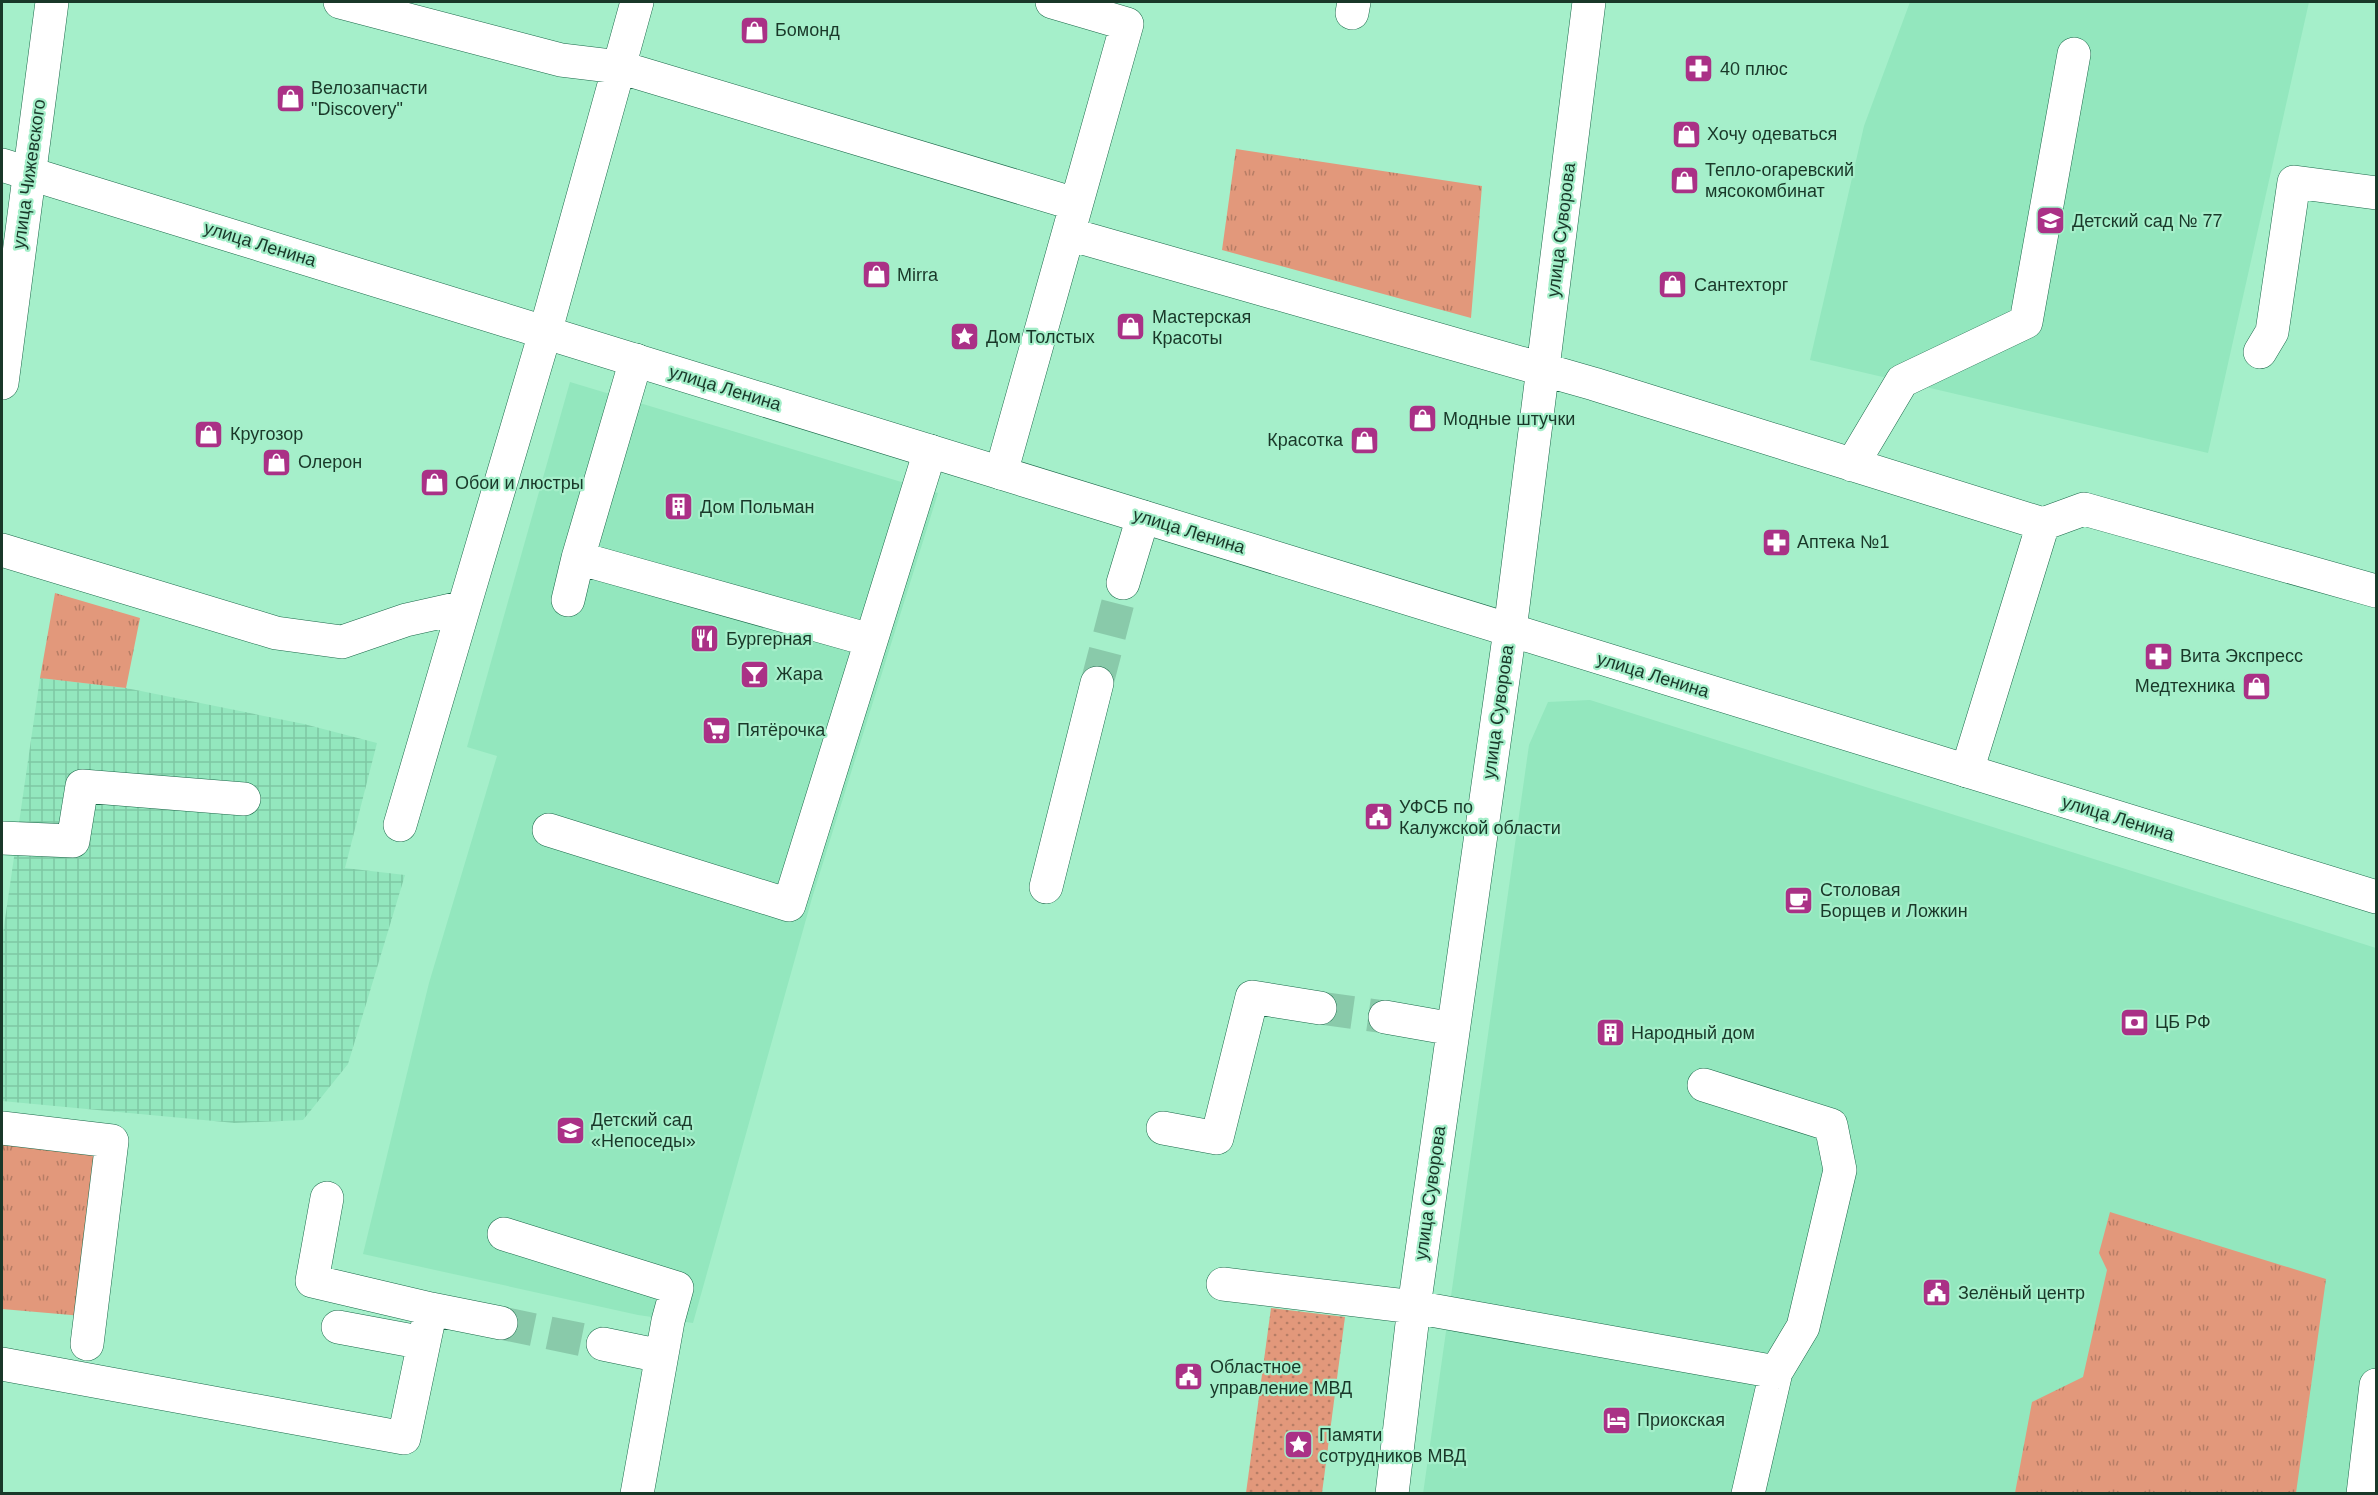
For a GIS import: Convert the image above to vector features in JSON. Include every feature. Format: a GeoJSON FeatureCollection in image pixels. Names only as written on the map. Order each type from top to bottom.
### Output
{"type":"FeatureCollection","features":[{"type":"Feature","properties":{"kind":"main road","name":"улица Чижевского"},"geometry":{"type":"LineString","coordinates":[[2,383],[16,169],[52,2]]}},
{"type":"Feature","properties":{"kind":"main road"},"geometry":{"type":"LineString","coordinates":[[340,2],[561,60],[619,66],[1072,219],[2043,524],[2084,509],[2376,591]]}},
{"type":"Feature","properties":{"kind":"main road"},"geometry":{"type":"LineString","coordinates":[[400,825],[545,333],[638,2]]}},
{"type":"Feature","properties":{"kind":"main road"},"geometry":{"type":"LineString","coordinates":[[1001,473],[1126,24],[1052,2]]}},
{"type":"Feature","properties":{"kind":"main road","name":"улица Суворова"},"geometry":{"type":"LineString","coordinates":[[1392,1494],[1414,1307],[1510,630],[1589,2]]}},
{"type":"Feature","properties":{"kind":"main road"},"geometry":{"type":"LineString","coordinates":[[1852,465],[1902,381],[2026,322],[2074,54]]}},
{"type":"Feature","properties":{"kind":"main road","name":"улица Ленина"},"geometry":{"type":"LineString","coordinates":[[16,169],[2376,897]]}},
{"type":"Feature","properties":{"kind":"main road"},"geometry":{"type":"LineString","coordinates":[[2260,352],[2272,332],[2294,182],[2376,193]]}},
{"type":"Feature","properties":{"kind":"main road"},"geometry":{"type":"LineString","coordinates":[[568,600],[578,558],[636,360]]}},
{"type":"Feature","properties":{"kind":"main road"},"geometry":{"type":"LineString","coordinates":[[549,830],[789,905],[930,451]]}},
{"type":"Feature","properties":{"kind":"main road"},"geometry":{"type":"LineString","coordinates":[[1122,583],[1143,517]]}},
{"type":"Feature","properties":{"kind":"main road"},"geometry":{"type":"LineString","coordinates":[[1967,771],[2043,524]]}},
{"type":"Feature","properties":{"kind":"main road"},"geometry":{"type":"LineString","coordinates":[[2,550],[276,633],[342,642],[406,620],[464,607]]}},
{"type":"Feature","properties":{"kind":"main road"},"geometry":{"type":"LineString","coordinates":[[578,558],[870,640]]}},
{"type":"Feature","properties":{"kind":"main road"},"geometry":{"type":"LineString","coordinates":[[1046,887],[1096,683]]}},
{"type":"Feature","properties":{"kind":"main road"},"geometry":{"type":"LineString","coordinates":[[2,838],[73,841],[82,786],[244,799]]}},
{"type":"Feature","properties":{"kind":"main road"},"geometry":{"type":"LineString","coordinates":[[1163,1128],[1217,1138],[1252,997],[1320,1008]]}},
{"type":"Feature","properties":{"kind":"main road"},"geometry":{"type":"LineString","coordinates":[[1385,1017],[1453,1029]]}},
{"type":"Feature","properties":{"kind":"main road"},"geometry":{"type":"LineString","coordinates":[[1704,1085],[1831,1125],[1840,1170],[1803,1328],[1776,1372],[1748,1494]]}},
{"type":"Feature","properties":{"kind":"main road"},"geometry":{"type":"LineString","coordinates":[[2,1128],[112,1142],[87,1344]]}},
{"type":"Feature","properties":{"kind":"main road"},"geometry":{"type":"LineString","coordinates":[[327,1198],[312,1281],[501,1323]]}},
{"type":"Feature","properties":{"kind":"main road"},"geometry":{"type":"LineString","coordinates":[[504,1234],[677,1288],[661,1356],[637,1494]]}},
{"type":"Feature","properties":{"kind":"main road"},"geometry":{"type":"LineString","coordinates":[[1223,1284],[1414,1307],[1776,1372]]}},
{"type":"Feature","properties":{"kind":"main road"},"geometry":{"type":"LineString","coordinates":[[2,1364],[404,1438],[431,1309]]}},
{"type":"Feature","properties":{"kind":"main road"},"geometry":{"type":"LineString","coordinates":[[338,1327],[424,1343]]}},
{"type":"Feature","properties":{"kind":"main road"},"geometry":{"type":"LineString","coordinates":[[603,1344],[661,1356]]}},
{"type":"Feature","properties":{"kind":"main road"},"geometry":{"type":"LineString","coordinates":[[2363,1494],[2376,1385]]}},
{"type":"Feature","properties":{"kind":"shaded area","name":"Детский сад № 77"},"geometry":{"type":"Polygon","coordinates":[[[1910,2],[2309,2],[2208,453],[1810,360],[1864,126],[1910,2]]]}},
{"type":"Feature","properties":{"kind":"shaded area"},"geometry":{"type":"Polygon","coordinates":[[[570,382],[938,493],[812,898],[693,1323],[638,1315],[363,1254],[429,983],[497,756],[467,747],[570,382]]]}},
{"type":"Feature","properties":{"kind":"shaded area"},"geometry":{"type":"Polygon","coordinates":[[[40,678],[126,688],[304,724],[377,743],[345,868],[405,875],[348,1064],[303,1120],[235,1123],[2,1101],[2,940],[40,678]]]}},
{"type":"Feature","properties":{"kind":"shaded area"},"geometry":{"type":"Polygon","coordinates":[[[1590,700],[2376,948],[2376,1493],[1423,1494],[1529,745],[1548,702],[1590,700]]]}},
{"type":"Feature","properties":{"kind":"green space"},"geometry":{"type":"Polygon","coordinates":[[[1236,149],[1482,186],[1471,318],[1222,250],[1236,149]]]}},
{"type":"Feature","properties":{"kind":"green space"},"geometry":{"type":"Polygon","coordinates":[[[55,593],[140,618],[126,688],[40,678],[55,593]]]}},
{"type":"Feature","properties":{"kind":"green space"},"geometry":{"type":"Polygon","coordinates":[[[2,1143],[122,1159],[94,1317],[2,1309],[2,1143]]]}},
{"type":"Feature","properties":{"kind":"green space"},"geometry":{"type":"Polygon","coordinates":[[[2110,1212],[2326,1279],[2296,1493],[2015,1493],[2032,1402],[2083,1377],[2107,1270],[2099,1253],[2110,1212]]]}},
{"type":"Feature","properties":{"kind":"green space"},"geometry":{"type":"Polygon","coordinates":[[[1271,1308],[1345,1317],[1322,1493],[1246,1493],[1271,1308]]]}},
{"type":"Feature","properties":{"kind":"tunnel"},"geometry":{"type":"LineString","coordinates":[[1097,683],[1123,583]]}},
{"type":"Feature","properties":{"kind":"tunnel"},"geometry":{"type":"LineString","coordinates":[[1320,1008],[1385,1017]]}},
{"type":"Feature","properties":{"kind":"tunnel"},"geometry":{"type":"LineString","coordinates":[[501,1323],[603,1344]]}},
{"type":"Feature","properties":{"kind":"place","name":"Бомонд"},"geometry":{"type":"Point","coordinates":[754,30]}},
{"type":"Feature","properties":{"kind":"place","name":"40 плюс"},"geometry":{"type":"Point","coordinates":[1699,69]}},
{"type":"Feature","properties":{"kind":"place","name":"Велозапчасти \"Discovery\""},"geometry":{"type":"Point","coordinates":[290,98]}},
{"type":"Feature","properties":{"kind":"place","name":"Хочу одеваться"},"geometry":{"type":"Point","coordinates":[1686,134]}},
{"type":"Feature","properties":{"kind":"place","name":"Тепло-огаревский мясокомбинат"},"geometry":{"type":"Point","coordinates":[1684,180]}},
{"type":"Feature","properties":{"kind":"place","name":"Детский сад № 77"},"geometry":{"type":"Point","coordinates":[2051,221]}},
{"type":"Feature","properties":{"kind":"place","name":"Mirra"},"geometry":{"type":"Point","coordinates":[876,275]}},
{"type":"Feature","properties":{"kind":"place","name":"Сантехторг"},"geometry":{"type":"Point","coordinates":[1673,285]}},
{"type":"Feature","properties":{"kind":"place","name":"Мастерская Красоты"},"geometry":{"type":"Point","coordinates":[1131,327]}},
{"type":"Feature","properties":{"kind":"place","name":"Дом Толстых"},"geometry":{"type":"Point","coordinates":[965,337]}},
{"type":"Feature","properties":{"kind":"place","name":"Модные штучки"},"geometry":{"type":"Point","coordinates":[1422,419]}},
{"type":"Feature","properties":{"kind":"place","name":"Кругозор"},"geometry":{"type":"Point","coordinates":[209,434]}},
{"type":"Feature","properties":{"kind":"place","name":"Красотка"},"geometry":{"type":"Point","coordinates":[1364,440]}},
{"type":"Feature","properties":{"kind":"place","name":"Олерон"},"geometry":{"type":"Point","coordinates":[277,462]}},
{"type":"Feature","properties":{"kind":"place","name":"Обои и люстры"},"geometry":{"type":"Point","coordinates":[434,483]}},
{"type":"Feature","properties":{"kind":"place","name":"Дом Польман"},"geometry":{"type":"Point","coordinates":[679,507]}},
{"type":"Feature","properties":{"kind":"place","name":"Аптека №1"},"geometry":{"type":"Point","coordinates":[1776,542]}},
{"type":"Feature","properties":{"kind":"place","name":"Бургерная"},"geometry":{"type":"Point","coordinates":[705,639]}},
{"type":"Feature","properties":{"kind":"place","name":"Вита Экспресс"},"geometry":{"type":"Point","coordinates":[2159,656]}},
{"type":"Feature","properties":{"kind":"place","name":"Жара"},"geometry":{"type":"Point","coordinates":[755,674]}},
{"type":"Feature","properties":{"kind":"place","name":"Медтехника"},"geometry":{"type":"Point","coordinates":[2256,686]}},
{"type":"Feature","properties":{"kind":"place","name":"Пятёрочка"},"geometry":{"type":"Point","coordinates":[716,730]}},
{"type":"Feature","properties":{"kind":"place","name":"УФСБ по Калужской области"},"geometry":{"type":"Point","coordinates":[1378,817]}},
{"type":"Feature","properties":{"kind":"place","name":"Столовая Борщев и Ложкин"},"geometry":{"type":"Point","coordinates":[1799,900]}},
{"type":"Feature","properties":{"kind":"place","name":"ЦБ РФ"},"geometry":{"type":"Point","coordinates":[2134,1022]}},
{"type":"Feature","properties":{"kind":"place","name":"Народный дом"},"geometry":{"type":"Point","coordinates":[1610,1033]}},
{"type":"Feature","properties":{"kind":"place","name":"Детский сад «Непоседы»"},"geometry":{"type":"Point","coordinates":[570,1130]}},
{"type":"Feature","properties":{"kind":"place","name":"Зелёный центр"},"geometry":{"type":"Point","coordinates":[1937,1293]}},
{"type":"Feature","properties":{"kind":"place","name":"Областное управление МВД"},"geometry":{"type":"Point","coordinates":[1189,1377]}},
{"type":"Feature","properties":{"kind":"place","name":"Приокская"},"geometry":{"type":"Point","coordinates":[1616,1420]}},
{"type":"Feature","properties":{"kind":"place","name":"Памяти сотрудников МВД"},"geometry":{"type":"Point","coordinates":[1298,1445]}}]}
